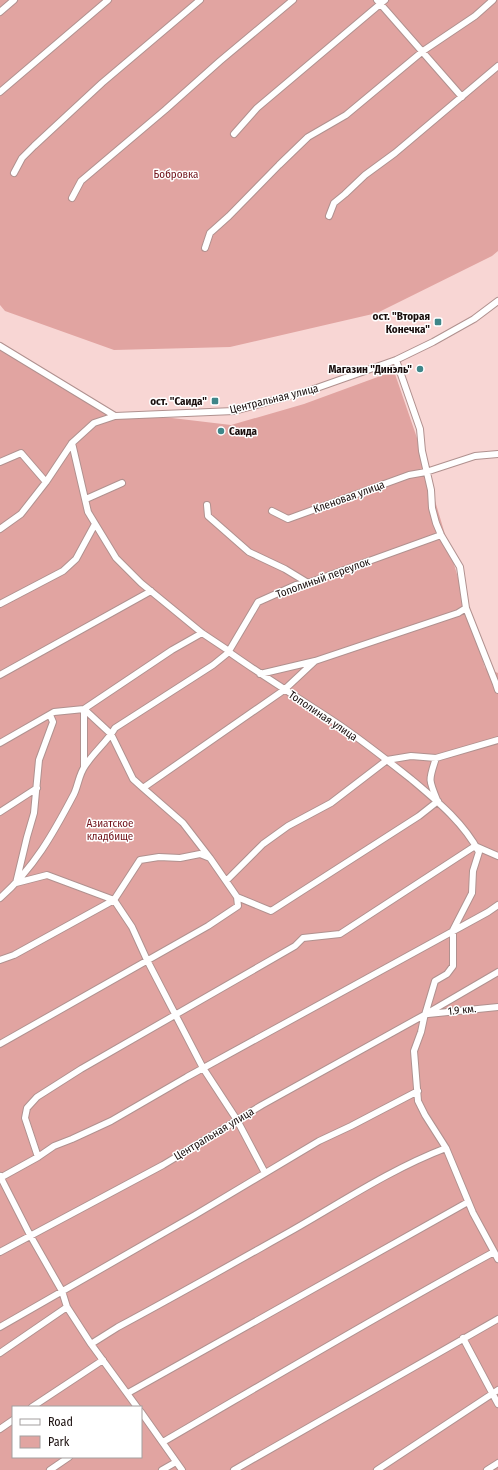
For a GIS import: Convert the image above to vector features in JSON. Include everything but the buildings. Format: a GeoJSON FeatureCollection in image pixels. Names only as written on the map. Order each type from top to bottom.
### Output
{"type":"FeatureCollection","features":[{"type":"Feature","properties":{"kind":"street"},"geometry":{"type":"LineString","coordinates":[[0,12],[14,0]]}},
{"type":"Feature","properties":{"kind":"street"},"geometry":{"type":"LineString","coordinates":[[0,92],[108,0]]}},
{"type":"Feature","properties":{"kind":"street"},"geometry":{"type":"LineString","coordinates":[[14,173],[22,158],[34,146],[102,83],[200,0]]}},
{"type":"Feature","properties":{"kind":"street"},"geometry":{"type":"LineString","coordinates":[[72,198],[81,182],[220,61],[293,0]]}},
{"type":"Feature","properties":{"kind":"street"},"geometry":{"type":"LineString","coordinates":[[205,248],[210,233],[230,216],[308,137],[346,115],[423,51],[475,16],[493,0]]}},
{"type":"Feature","properties":{"kind":"street"},"geometry":{"type":"LineString","coordinates":[[234,134],[257,108],[381,1],[462,97]]}},
{"type":"Feature","properties":{"kind":"street"},"geometry":{"type":"LineString","coordinates":[[329,216],[334,203],[365,175],[395,153],[498,66]]}},
{"type":"Feature","properties":{"kind":"street","name":"Центральная улица"},"geometry":{"type":"LineString","coordinates":[[114,416],[234,411],[276,401],[396,360],[433,342],[474,319],[498,301]]}},
{"type":"Feature","properties":{"kind":"street"},"geometry":{"type":"LineString","coordinates":[[0,346],[114,416]]}},
{"type":"Feature","properties":{"kind":"street"},"geometry":{"type":"LineString","coordinates":[[396,360],[420,429],[422,451],[431,490],[432,508],[436,523],[441,535],[460,567],[466,608],[497,684],[498,690]]}},
{"type":"Feature","properties":{"kind":"street"},"geometry":{"type":"LineString","coordinates":[[0,529],[21,514],[46,482],[72,443],[94,424],[114,416]]}},
{"type":"Feature","properties":{"kind":"street","name":"Тополиная улица"},"geometry":{"type":"LineString","coordinates":[[72,443],[88,512],[116,558],[151,591],[202,633],[260,674],[339,725],[387,760],[438,801],[461,825],[475,846]]}},
{"type":"Feature","properties":{"kind":"street"},"geometry":{"type":"LineString","coordinates":[[0,462],[21,453],[46,482]]}},
{"type":"Feature","properties":{"kind":"street","name":"Кленовая улица"},"geometry":{"type":"LineString","coordinates":[[272,511],[288,519],[409,475],[426,472],[475,456],[498,454]]}},
{"type":"Feature","properties":{"kind":"street"},"geometry":{"type":"LineString","coordinates":[[86,499],[122,483]]}},
{"type":"Feature","properties":{"kind":"street"},"geometry":{"type":"LineString","coordinates":[[207,505],[208,516],[249,552],[261,559],[285,569],[308,583]]}},
{"type":"Feature","properties":{"kind":"street"},"geometry":{"type":"LineString","coordinates":[[0,604],[63,572],[76,559],[95,524]]}},
{"type":"Feature","properties":{"kind":"street","name":"Тополиный переулок"},"geometry":{"type":"LineString","coordinates":[[229,651],[258,602],[296,585],[308,583],[441,535]]}},
{"type":"Feature","properties":{"kind":"street"},"geometry":{"type":"LineString","coordinates":[[0,675],[151,591]]}},
{"type":"Feature","properties":{"kind":"street"},"geometry":{"type":"LineString","coordinates":[[260,674],[315,661],[458,613],[466,608]]}},
{"type":"Feature","properties":{"kind":"street"},"geometry":{"type":"LineString","coordinates":[[0,743],[54,712],[84,709],[172,650],[202,633]]}},
{"type":"Feature","properties":{"kind":"street"},"geometry":{"type":"LineString","coordinates":[[84,767],[111,734],[114,728],[212,665],[229,651]]}},
{"type":"Feature","properties":{"kind":"street"},"geometry":{"type":"LineString","coordinates":[[143,788],[284,690],[315,661]]}},
{"type":"Feature","properties":{"kind":"street"},"geometry":{"type":"LineString","coordinates":[[0,1044],[208,926],[238,906],[237,897],[183,823],[133,779],[111,734],[84,709]]}},
{"type":"Feature","properties":{"kind":"street"},"geometry":{"type":"LineString","coordinates":[[0,898],[16,883],[37,858],[75,793],[84,767],[84,709]]}},
{"type":"Feature","properties":{"kind":"street"},"geometry":{"type":"LineString","coordinates":[[16,883],[34,813],[39,760],[53,722],[50,714]]}},
{"type":"Feature","properties":{"kind":"street"},"geometry":{"type":"LineString","coordinates":[[226,881],[263,844],[288,826],[331,803],[387,760],[412,756],[436,758],[498,740]]}},
{"type":"Feature","properties":{"kind":"street"},"geometry":{"type":"LineString","coordinates":[[237,897],[271,911],[419,816],[438,801],[430,782],[430,777],[436,758]]}},
{"type":"Feature","properties":{"kind":"street"},"geometry":{"type":"LineString","coordinates":[[0,812],[37,788]]}},
{"type":"Feature","properties":{"kind":"street"},"geometry":{"type":"LineString","coordinates":[[475,846],[498,856]]}},
{"type":"Feature","properties":{"kind":"street"},"geometry":{"type":"LineString","coordinates":[[475,846],[479,852],[473,871],[472,894],[453,930],[453,966],[447,974],[435,981],[421,1032],[414,1051],[418,1101],[446,1148],[468,1202],[498,1259]]}},
{"type":"Feature","properties":{"kind":"street"},"geometry":{"type":"LineString","coordinates":[[38,1157],[25,1118],[27,1108],[37,1097],[81,1069],[295,946],[303,938],[340,934],[475,846]]}},
{"type":"Feature","properties":{"kind":"street"},"geometry":{"type":"LineString","coordinates":[[2,957],[14,956],[114,900],[140,860],[159,857],[180,858],[200,854],[210,858]]}},
{"type":"Feature","properties":{"kind":"street"},"geometry":{"type":"LineString","coordinates":[[16,883],[47,875],[114,900],[132,927],[147,960],[203,1068],[237,1120],[265,1173]]}},
{"type":"Feature","properties":{"kind":"street"},"geometry":{"type":"LineString","coordinates":[[136,1406],[91,1344],[67,1307],[62,1291],[30,1235],[0,1177],[38,1157],[54,1146],[111,1121],[203,1068],[498,905]]}},
{"type":"Feature","properties":{"kind":"street","name":"Центральная улица"},"geometry":{"type":"LineString","coordinates":[[0,1252],[163,1165],[237,1120],[498,972]]}},
{"type":"Feature","properties":{"kind":"street","name":"1.9 км."},"geometry":{"type":"LineString","coordinates":[[426,1014],[498,1007]]}},
{"type":"Feature","properties":{"kind":"street"},"geometry":{"type":"LineString","coordinates":[[0,1327],[45,1301],[57,1296],[62,1291],[195,1215],[319,1141],[418,1091]]}},
{"type":"Feature","properties":{"kind":"street"},"geometry":{"type":"LineString","coordinates":[[91,1344],[118,1326],[290,1231],[344,1199],[416,1160],[446,1148]]}},
{"type":"Feature","properties":{"kind":"street"},"geometry":{"type":"LineString","coordinates":[[128,1393],[426,1224],[468,1202]]}},
{"type":"Feature","properties":{"kind":"street"},"geometry":{"type":"LineString","coordinates":[[163,1442],[389,1310],[494,1252]]}},
{"type":"Feature","properties":{"kind":"street"},"geometry":{"type":"LineString","coordinates":[[0,1353],[67,1307]]}},
{"type":"Feature","properties":{"kind":"street"},"geometry":{"type":"LineString","coordinates":[[234,1470],[498,1319]]}},
{"type":"Feature","properties":{"kind":"street"},"geometry":{"type":"LineString","coordinates":[[464,1338],[498,1404]]}},
{"type":"Feature","properties":{"kind":"street"},"geometry":{"type":"LineString","coordinates":[[34,1406],[103,1360]]}},
{"type":"Feature","properties":{"kind":"street"},"geometry":{"type":"LineString","coordinates":[[377,1470],[498,1390]]}},
{"type":"Feature","properties":{"kind":"street"},"geometry":{"type":"LineString","coordinates":[[142,1413],[182,1470]]}},
{"type":"Feature","properties":{"kind":"street"},"geometry":{"type":"LineString","coordinates":[[0,1429],[12,1421]]}},
{"type":"Feature","properties":{"kind":"street"},"geometry":{"type":"LineString","coordinates":[[50,1470],[67,1458]]}},
{"type":"Feature","properties":{"kind":"street"},"geometry":{"type":"LineString","coordinates":[[162,1470],[176,1462]]}},
{"type":"Feature","properties":{"kind":"street"},"geometry":{"type":"LineString","coordinates":[[487,1470],[498,1463]]}},
{"type":"Feature","properties":{"kind":"green space","name":"Бобровка"},"geometry":{"type":"Polygon","coordinates":[[[0,0],[498,0],[498,251],[492,256],[377,313],[230,347],[114,350],[5,311],[0,305],[0,0]]]}},
{"type":"Feature","properties":{"kind":"green space","name":"Азиатское кладбище"},"geometry":{"type":"Polygon","coordinates":[[[0,347],[115,416],[172,418],[231,425],[304,404],[394,371],[417,438],[485,668],[498,673],[498,1470],[0,1470],[0,347]]]}},
{"type":"Feature","properties":{"kind":"place","name":"ост. \"Вторая Конечка\""},"geometry":{"type":"Point","coordinates":[438,322]}},
{"type":"Feature","properties":{"kind":"place","name":"Магазин \"Динэль\""},"geometry":{"type":"Point","coordinates":[420,369]}},
{"type":"Feature","properties":{"kind":"place","name":"ост. \"Саида\""},"geometry":{"type":"Point","coordinates":[215,401]}},
{"type":"Feature","properties":{"kind":"place","name":"Саида"},"geometry":{"type":"Point","coordinates":[221,431]}}]}
